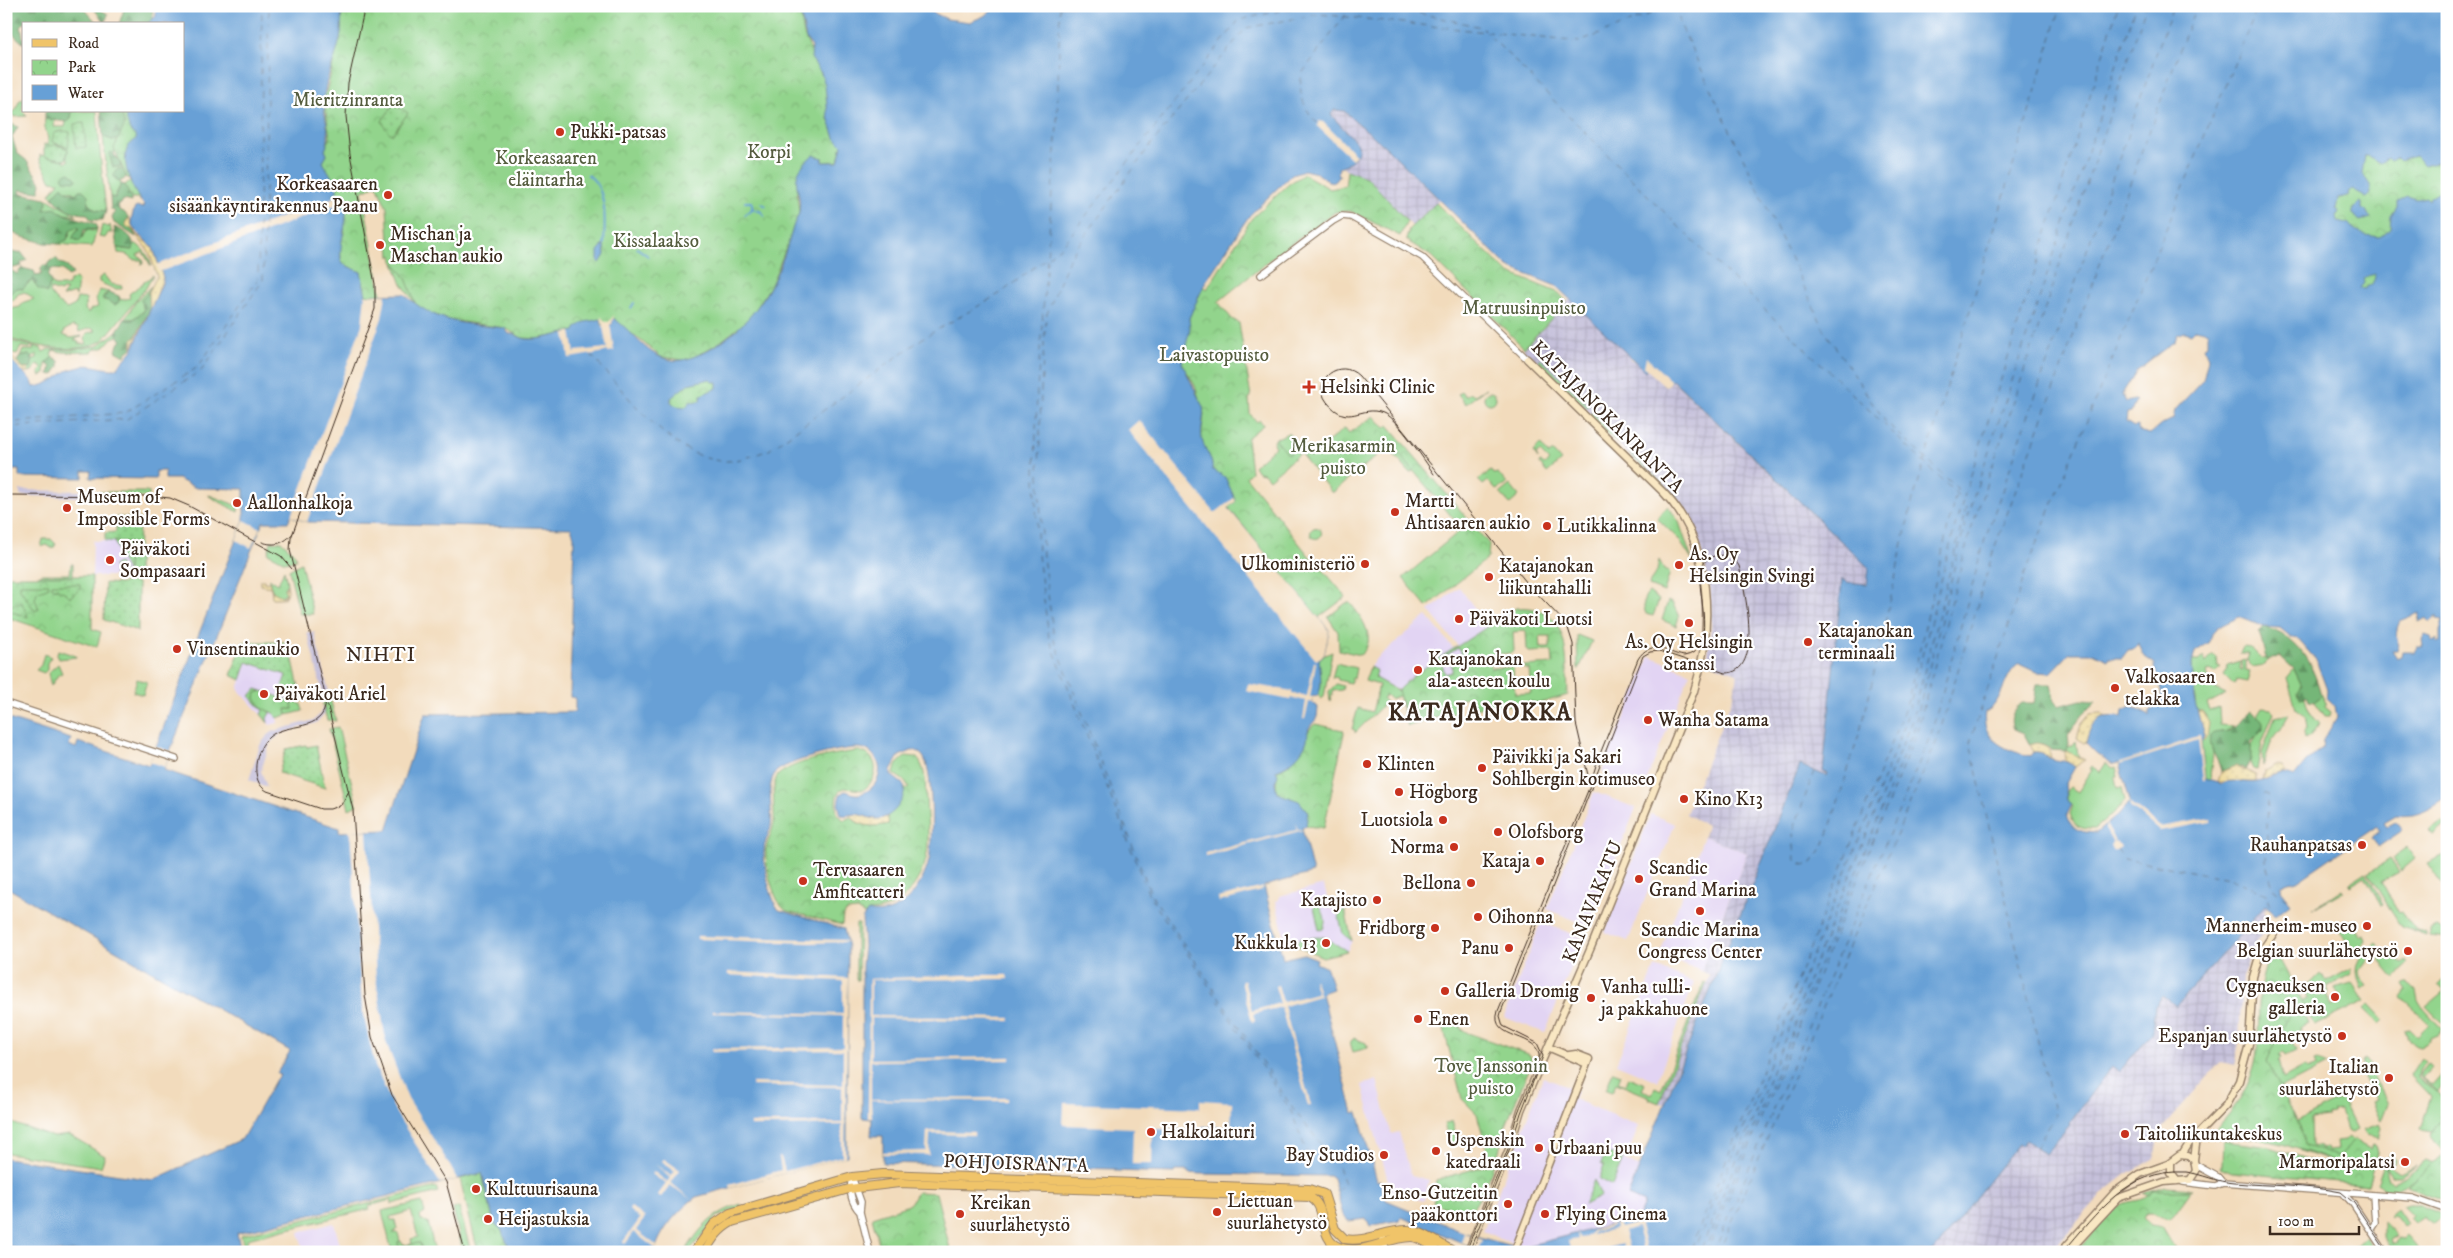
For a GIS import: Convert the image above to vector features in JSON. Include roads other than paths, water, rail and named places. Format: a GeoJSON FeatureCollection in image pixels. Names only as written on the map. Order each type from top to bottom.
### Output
{"type":"FeatureCollection","features":[{"type":"Feature","properties":{"kind":"main road","name":"KATAJANOKANRANTA"},"geometry":{"type":"LineString","coordinates":[[1527,359],[1668,496],[1686,522],[1698,555]]}},
{"type":"Feature","properties":{"kind":"main road","name":"KANAVAKATU"},"geometry":{"type":"LineString","coordinates":[[1469,1249],[1521,1110],[1592,945],[1698,677],[1704,649],[1707,616],[1698,555]]}},
{"type":"Feature","properties":{"kind":"main road"},"geometry":{"type":"LineString","coordinates":[[2180,1181],[2170,1173],[2171,1163],[2175,1157],[2182,1155],[2226,1105],[2239,1081],[2249,1044],[2253,977],[2260,953],[2274,933]]}},
{"type":"Feature","properties":{"kind":"main road"},"geometry":{"type":"LineString","coordinates":[[1516,1249],[1588,1062],[1548,1047]]}},
{"type":"Feature","properties":{"kind":"main road"},"geometry":{"type":"LineString","coordinates":[[2068,1252],[2118,1198],[2161,1183],[2180,1181],[2194,1176],[2197,1136]]}},
{"type":"Feature","properties":{"kind":"main road"},"geometry":{"type":"LineString","coordinates":[[2182,1155],[2195,1163]]}},
{"type":"Feature","properties":{"kind":"main road"},"geometry":{"type":"LineString","coordinates":[[2061,1252],[2115,1192],[2140,1174],[2171,1163]]}},
{"type":"Feature","properties":{"kind":"main road","name":"POHJOISRANTA"},"geometry":{"type":"LineString","coordinates":[[694,1252],[714,1224],[730,1213],[852,1177],[883,1174],[1306,1192]]}},
{"type":"Feature","properties":{"kind":"main road","name":"POHJOISRANTA"},"geometry":{"type":"LineString","coordinates":[[732,1222],[853,1188],[886,1183],[1306,1192]]}},
{"type":"Feature","properties":{"kind":"main road"},"geometry":{"type":"LineString","coordinates":[[1306,1192],[1324,1194],[1335,1229],[1343,1238],[1352,1240],[1408,1230],[1444,1252]]}},
{"type":"Feature","properties":{"kind":"main road"},"geometry":{"type":"LineString","coordinates":[[1306,1192],[1318,1204],[1328,1237],[1335,1245],[1353,1249],[1411,1237],[1455,1252]]}},
{"type":"Feature","properties":{"kind":"main road"},"geometry":{"type":"LineString","coordinates":[[705,1252],[712,1239],[722,1228],[732,1222],[736,1230]]}},
{"type":"Feature","properties":{"kind":"main road"},"geometry":{"type":"LineString","coordinates":[[1382,1234],[1386,1252]]}},
{"type":"Feature","properties":{"kind":"street","name":"KATAJANOKANRANTA"},"geometry":{"type":"LineString","coordinates":[[1261,275],[1333,221],[1342,216],[1351,217],[1422,257],[1527,359]]}},
{"type":"Feature","properties":{"kind":"street"},"geometry":{"type":"LineString","coordinates":[[6,703],[176,759]]}},
{"type":"Feature","properties":{"kind":"street"},"geometry":{"type":"LineString","coordinates":[[2195,1163],[2218,1177],[2223,1183]]}},
{"type":"Feature","properties":{"kind":"street"},"geometry":{"type":"LineString","coordinates":[[852,1177],[853,1205],[860,1212],[870,1252]]}},
{"type":"Feature","properties":{"kind":"street"},"geometry":{"type":"LineString","coordinates":[[2180,1181],[2215,1186],[2223,1183],[2418,1199],[2447,1210]]}},
{"type":"Feature","properties":{"kind":"street"},"geometry":{"type":"LineString","coordinates":[[2343,1193],[2385,1252]]}},
{"type":"Feature","properties":{"kind":"street"},"geometry":{"type":"LineString","coordinates":[[2370,1229],[2374,1223],[2373,1195]]}},
{"type":"Feature","properties":{"kind":"water"},"geometry":{"type":"Polygon","coordinates":[[[155,6],[344,6],[341,33],[325,92],[324,108],[328,138],[325,150],[327,155],[323,162],[337,186],[337,192],[333,194],[337,204],[346,208],[341,261],[345,265],[361,272],[366,295],[404,294],[427,311],[439,316],[463,323],[505,328],[509,334],[525,339],[539,339],[575,331],[577,327],[585,322],[601,319],[602,325],[612,324],[613,318],[652,352],[667,359],[685,360],[713,347],[729,336],[743,324],[765,296],[781,263],[798,215],[800,204],[797,177],[804,163],[813,155],[823,158],[823,162],[838,162],[842,145],[835,138],[828,117],[825,85],[821,73],[811,58],[812,47],[806,39],[799,6],[921,7],[947,19],[970,22],[984,16],[996,6],[2447,6],[2447,163],[2442,160],[2440,163],[2435,162],[2424,165],[2415,156],[2399,161],[2396,158],[2390,161],[2387,158],[2380,163],[2365,156],[2362,173],[2370,185],[2371,194],[2367,198],[2352,190],[2348,192],[2349,195],[2338,199],[2336,209],[2339,211],[2338,221],[2348,223],[2355,231],[2365,235],[2380,237],[2390,229],[2391,216],[2397,207],[2397,202],[2407,196],[2417,199],[2426,197],[2429,200],[2430,197],[2447,186],[2447,798],[2422,812],[2403,816],[2395,815],[2383,822],[2386,826],[2396,822],[2403,830],[2378,847],[2372,838],[2379,830],[2377,826],[2297,881],[2282,885],[2281,890],[2291,903],[2276,915],[2265,906],[2176,1006],[2163,996],[2155,1006],[2152,1033],[2119,1072],[2112,1066],[2069,1123],[2071,1125],[2045,1154],[2026,1140],[2021,1146],[2018,1144],[1933,1252],[1484,1252],[1401,1217],[1399,1220],[1370,1226],[1366,1219],[1348,1221],[1343,1215],[1333,1178],[1330,1176],[1201,1174],[1188,1173],[1188,1171],[1175,1171],[1174,1173],[1115,1171],[1115,1169],[883,1163],[883,1136],[871,1136],[872,1119],[862,1118],[862,965],[864,946],[862,919],[868,911],[879,913],[899,906],[915,891],[926,871],[929,860],[932,825],[930,780],[925,760],[921,754],[914,750],[899,756],[891,770],[891,775],[904,785],[901,802],[893,812],[888,816],[877,819],[857,814],[841,815],[838,804],[840,794],[845,791],[857,794],[871,789],[878,779],[879,773],[878,761],[871,753],[863,749],[850,748],[789,764],[775,773],[772,778],[770,792],[771,826],[764,851],[768,882],[773,899],[779,910],[844,929],[848,947],[847,1156],[696,1197],[671,1221],[661,1236],[655,1252],[511,1252],[501,1229],[494,1223],[482,1173],[237,1233],[241,1252],[24,1252],[6,1244],[6,1158],[153,1180],[242,1139],[280,1075],[277,1073],[290,1051],[6,887],[6,718],[71,739],[69,745],[76,748],[78,742],[149,765],[193,650],[192,643],[196,641],[244,520],[244,489],[196,488],[178,479],[165,479],[165,471],[156,471],[156,479],[90,478],[91,471],[83,471],[83,478],[19,477],[19,470],[12,470],[11,477],[6,477],[6,355],[32,381],[34,387],[47,383],[69,370],[86,365],[116,369],[132,351],[163,281],[153,248],[133,228],[131,221],[134,209],[137,206],[142,208],[144,205],[136,194],[127,171],[127,149],[137,137],[130,131],[124,112],[185,112],[185,22],[149,22],[156,16],[155,6]],[[1334,110],[1331,115],[1358,144],[1358,152],[1347,164],[1339,167],[1338,173],[1340,176],[1335,182],[1328,181],[1317,173],[1304,170],[1292,174],[1249,216],[1206,281],[1189,318],[1190,328],[1182,363],[1203,407],[1202,439],[1212,462],[1212,469],[1225,477],[1236,501],[1228,508],[1329,630],[1324,655],[1319,659],[1320,692],[1312,697],[1312,702],[1318,707],[1317,717],[1309,728],[1305,745],[1299,755],[1276,770],[1278,775],[1275,782],[1277,793],[1299,801],[1308,812],[1306,826],[1302,828],[1313,873],[1264,886],[1283,959],[1304,954],[1317,959],[1316,963],[1327,968],[1333,989],[1322,993],[1353,1113],[1358,1112],[1377,1181],[1380,1180],[1386,1200],[1465,1233],[1522,1247],[1638,1218],[1644,1203],[1628,1196],[1800,765],[1826,776],[1827,773],[1823,772],[1842,579],[1846,582],[1867,584],[1869,568],[1673,380],[1666,387],[1647,368],[1645,371],[1556,286],[1508,267],[1388,149],[1344,111],[1334,110]],[[2374,274],[2363,278],[2364,283],[2360,288],[2364,289],[2372,284],[2375,278],[2374,274]],[[2196,329],[2191,334],[2185,332],[2177,335],[2175,341],[2137,370],[2122,394],[2126,402],[2136,401],[2131,412],[2127,413],[2126,422],[2134,427],[2138,426],[2138,431],[2150,434],[2161,425],[2173,419],[2175,410],[2203,380],[2208,359],[2204,347],[2208,345],[2208,332],[2196,329]],[[710,379],[688,384],[671,398],[671,402],[676,406],[686,407],[690,402],[700,401],[701,395],[717,388],[717,382],[712,382],[710,379]],[[291,516],[288,522],[263,522],[164,770],[339,828],[339,832],[387,830],[425,714],[575,712],[575,698],[570,697],[574,536],[571,528],[307,522],[291,516]],[[2420,613],[2400,621],[2397,630],[2399,644],[2397,651],[2392,651],[2397,659],[2402,657],[2403,652],[2414,652],[2417,647],[2423,647],[2422,640],[2425,635],[2431,637],[2433,641],[2437,638],[2436,642],[2440,642],[2440,630],[2443,620],[2437,619],[2437,616],[2429,622],[2426,618],[2419,622],[2420,613]],[[2239,617],[2216,629],[2210,642],[2195,652],[2192,664],[2194,698],[2204,736],[2201,743],[2205,778],[2219,782],[2220,785],[2228,781],[2257,782],[2284,774],[2294,777],[2306,762],[2322,749],[2323,740],[2337,718],[2335,706],[2326,698],[2327,690],[2316,660],[2297,638],[2291,637],[2280,628],[2264,627],[2239,617]],[[2138,643],[2135,649],[2128,650],[2122,658],[2108,658],[2108,660],[2093,653],[2070,653],[2051,673],[2036,672],[2019,664],[2009,675],[1996,703],[1985,712],[1987,731],[1992,738],[2006,748],[2031,756],[2034,752],[2039,752],[2075,767],[2065,785],[2067,800],[2072,804],[2067,815],[2078,830],[2096,833],[2118,815],[2130,801],[2119,763],[2113,764],[2096,753],[2086,743],[2091,728],[2097,720],[2107,717],[2122,717],[2123,710],[2131,706],[2150,716],[2150,711],[2157,706],[2160,700],[2161,689],[2155,664],[2145,657],[2138,643]]]}},
{"type":"Feature","properties":{"kind":"water"},"geometry":{"type":"Polygon","coordinates":[[[2359,202],[2362,203],[2362,209],[2367,212],[2370,218],[2360,221],[2353,215],[2353,211],[2359,202]]]}},
{"type":"Feature","properties":{"kind":"water"},"geometry":{"type":"Polygon","coordinates":[[[604,244],[605,255],[600,263],[598,262],[598,251],[604,244]]]}},
{"type":"Feature","properties":{"kind":"waterway"},"geometry":{"type":"LineString","coordinates":[[588,175],[594,181],[602,197],[605,216],[604,244]]}},
{"type":"Feature","properties":{"kind":"waterway"},"geometry":{"type":"LineString","coordinates":[[745,202],[752,202]]}},
{"type":"Feature","properties":{"kind":"waterway"},"geometry":{"type":"LineString","coordinates":[[745,215],[752,209],[752,203]]}},
{"type":"Feature","properties":{"kind":"waterway"},"geometry":{"type":"LineString","coordinates":[[761,203],[766,206]]}},
{"type":"Feature","properties":{"kind":"waterway"},"geometry":{"type":"LineString","coordinates":[[752,209],[762,212],[764,216]]}},
{"type":"Feature","properties":{"kind":"waterway"},"geometry":{"type":"LineString","coordinates":[[637,248],[648,256]]}},
{"type":"Feature","properties":{"kind":"waterway"},"geometry":{"type":"LineString","coordinates":[[631,308],[634,303]]}},
{"type":"Feature","properties":{"kind":"tram line"},"geometry":{"type":"LineString","coordinates":[[365,6],[348,83],[346,116],[350,154],[375,284],[375,309],[291,538],[290,550],[353,810],[365,995],[372,1037],[392,1095],[446,1182],[465,1252]]}},
{"type":"Feature","properties":{"kind":"tram line"},"geometry":{"type":"LineString","coordinates":[[1434,474],[1396,423],[1383,413],[1368,411],[1348,415],[1335,410],[1327,402],[1323,394],[1322,386],[1325,379],[1336,370],[1344,369],[1359,376],[1527,583],[1567,625],[1573,644],[1576,723],[1590,784]]}},
{"type":"Feature","properties":{"kind":"tram line"},"geometry":{"type":"LineString","coordinates":[[6,495],[150,496],[170,498],[189,506],[281,556],[292,569]]}},
{"type":"Feature","properties":{"kind":"tram line"},"geometry":{"type":"LineString","coordinates":[[262,542],[279,543],[293,533]]}},
{"type":"Feature","properties":{"kind":"tram line"},"geometry":{"type":"LineString","coordinates":[[1466,1252],[1509,1146],[1518,1113],[1539,1060],[1538,1051],[1533,1044],[1501,1028],[1497,1021],[1498,1011],[1589,788],[1598,759],[1638,659],[1648,649],[1654,648],[1684,656],[1694,652],[1700,644],[1703,633],[1704,620],[1700,581],[1702,565],[1707,560],[1718,555],[1730,557],[1739,566],[1745,592],[1749,628],[1745,660],[1737,670],[1725,673],[1659,651],[1650,652],[1643,656],[1549,896],[1502,1009],[1500,1016],[1503,1026],[1537,1043],[1543,1056],[1510,1148],[1469,1252]]}},
{"type":"Feature","properties":{"kind":"tram line"},"geometry":{"type":"LineString","coordinates":[[326,701],[324,711],[312,723],[277,732],[264,742],[257,757],[256,773],[261,786],[267,791],[321,809],[330,809],[341,805],[349,791]]}},
{"type":"Feature","properties":{"kind":"tram line"},"geometry":{"type":"LineString","coordinates":[[2063,1252],[2101,1208],[2130,1185],[2165,1173],[2186,1172],[2228,1182],[2341,1192],[2354,1203],[2387,1252]]}},
{"type":"Feature","properties":{"kind":"place","name":"Pukki-patsas"},"geometry":{"type":"Point","coordinates":[560,132]}},
{"type":"Feature","properties":{"kind":"place","name":"Korkeasaaren sisäänkäyntirakennus Paanu"},"geometry":{"type":"Point","coordinates":[388,195]}},
{"type":"Feature","properties":{"kind":"place","name":"Mischan ja Maschan aukio"},"geometry":{"type":"Point","coordinates":[380,245]}},
{"type":"Feature","properties":{"kind":"place","name":"Helsinki Clinic"},"geometry":{"type":"Point","coordinates":[1309,387]}},
{"type":"Feature","properties":{"kind":"place","name":"Aallonhalkoja"},"geometry":{"type":"Point","coordinates":[237,503]}},
{"type":"Feature","properties":{"kind":"place","name":"Museum of Impossible Forms"},"geometry":{"type":"Point","coordinates":[67,508]}},
{"type":"Feature","properties":{"kind":"place","name":"Martti Ahtisaaren aukio"},"geometry":{"type":"Point","coordinates":[1395,512]}},
{"type":"Feature","properties":{"kind":"place","name":"Lutikkalinna"},"geometry":{"type":"Point","coordinates":[1547,526]}},
{"type":"Feature","properties":{"kind":"place","name":"Päiväkoti Sompasaari"},"geometry":{"type":"Point","coordinates":[110,560]}},
{"type":"Feature","properties":{"kind":"place","name":"Ulkoministeriö"},"geometry":{"type":"Point","coordinates":[1365,564]}},
{"type":"Feature","properties":{"kind":"place","name":"As. Oy Helsingin Svingi"},"geometry":{"type":"Point","coordinates":[1679,565]}},
{"type":"Feature","properties":{"kind":"place","name":"Katajanokan liikuntahalli"},"geometry":{"type":"Point","coordinates":[1489,577]}},
{"type":"Feature","properties":{"kind":"place","name":"Päiväkoti Luotsi"},"geometry":{"type":"Point","coordinates":[1459,619]}},
{"type":"Feature","properties":{"kind":"place","name":"As. Oy Helsingin Stanssi"},"geometry":{"type":"Point","coordinates":[1689,623]}},
{"type":"Feature","properties":{"kind":"place","name":"Katajanokan terminaali"},"geometry":{"type":"Point","coordinates":[1808,642]}},
{"type":"Feature","properties":{"kind":"place","name":"Vinsentinaukio"},"geometry":{"type":"Point","coordinates":[177,649]}},
{"type":"Feature","properties":{"kind":"place","name":"Katajanokan ala-asteen koulu"},"geometry":{"type":"Point","coordinates":[1418,670]}},
{"type":"Feature","properties":{"kind":"place","name":"Valkosaaren telakka"},"geometry":{"type":"Point","coordinates":[2115,688]}},
{"type":"Feature","properties":{"kind":"place","name":"Päiväkoti Ariel"},"geometry":{"type":"Point","coordinates":[264,694]}},
{"type":"Feature","properties":{"kind":"place","name":"Wanha Satama"},"geometry":{"type":"Point","coordinates":[1648,720]}},
{"type":"Feature","properties":{"kind":"place","name":"Klinten"},"geometry":{"type":"Point","coordinates":[1367,764]}},
{"type":"Feature","properties":{"kind":"place","name":"Päivikki ja Sakari Sohlbergin kotimuseo"},"geometry":{"type":"Point","coordinates":[1482,768]}},
{"type":"Feature","properties":{"kind":"place","name":"Högborg"},"geometry":{"type":"Point","coordinates":[1399,792]}},
{"type":"Feature","properties":{"kind":"place","name":"Kino K13"},"geometry":{"type":"Point","coordinates":[1684,799]}},
{"type":"Feature","properties":{"kind":"place","name":"Luotsiola"},"geometry":{"type":"Point","coordinates":[1443,820]}},
{"type":"Feature","properties":{"kind":"place","name":"Olofsborg"},"geometry":{"type":"Point","coordinates":[1498,832]}},
{"type":"Feature","properties":{"kind":"place","name":"Rauhanpatsas"},"geometry":{"type":"Point","coordinates":[2362,845]}},
{"type":"Feature","properties":{"kind":"place","name":"Norma"},"geometry":{"type":"Point","coordinates":[1454,847]}},
{"type":"Feature","properties":{"kind":"place","name":"Kataja"},"geometry":{"type":"Point","coordinates":[1540,861]}},
{"type":"Feature","properties":{"kind":"place","name":"Scandic Grand Marina"},"geometry":{"type":"Point","coordinates":[1639,879]}},
{"type":"Feature","properties":{"kind":"place","name":"Tervasaaren Amfiteatteri"},"geometry":{"type":"Point","coordinates":[803,881]}},
{"type":"Feature","properties":{"kind":"place","name":"Bellona"},"geometry":{"type":"Point","coordinates":[1471,883]}},
{"type":"Feature","properties":{"kind":"place","name":"Katajisto"},"geometry":{"type":"Point","coordinates":[1377,900]}},
{"type":"Feature","properties":{"kind":"place","name":"Scandic Marina Congress Center"},"geometry":{"type":"Point","coordinates":[1700,911]}},
{"type":"Feature","properties":{"kind":"place","name":"Oihonna"},"geometry":{"type":"Point","coordinates":[1478,917]}},
{"type":"Feature","properties":{"kind":"place","name":"Mannerheim-museo"},"geometry":{"type":"Point","coordinates":[2367,926]}},
{"type":"Feature","properties":{"kind":"place","name":"Fridborg"},"geometry":{"type":"Point","coordinates":[1435,928]}},
{"type":"Feature","properties":{"kind":"place","name":"Kukkula 13"},"geometry":{"type":"Point","coordinates":[1326,943]}},
{"type":"Feature","properties":{"kind":"place","name":"Panu"},"geometry":{"type":"Point","coordinates":[1509,948]}},
{"type":"Feature","properties":{"kind":"place","name":"Belgian suurlähetystö"},"geometry":{"type":"Point","coordinates":[2408,951]}},
{"type":"Feature","properties":{"kind":"place","name":"Galleria Dromig"},"geometry":{"type":"Point","coordinates":[1445,991]}},
{"type":"Feature","properties":{"kind":"place","name":"Cygnaeuksen galleria"},"geometry":{"type":"Point","coordinates":[2335,997]}},
{"type":"Feature","properties":{"kind":"place","name":"Vanha tulli- ja pakkahuone"},"geometry":{"type":"Point","coordinates":[1591,998]}},
{"type":"Feature","properties":{"kind":"place","name":"Enen"},"geometry":{"type":"Point","coordinates":[1418,1019]}},
{"type":"Feature","properties":{"kind":"place","name":"Espanjan suurlähetystö"},"geometry":{"type":"Point","coordinates":[2342,1036]}},
{"type":"Feature","properties":{"kind":"place","name":"Italian suurlähetystö"},"geometry":{"type":"Point","coordinates":[2389,1078]}},
{"type":"Feature","properties":{"kind":"place","name":"Halkolaituri"},"geometry":{"type":"Point","coordinates":[1151,1132]}},
{"type":"Feature","properties":{"kind":"place","name":"Taitoliikuntakeskus"},"geometry":{"type":"Point","coordinates":[2125,1134]}},
{"type":"Feature","properties":{"kind":"place","name":"Urbaani puu"},"geometry":{"type":"Point","coordinates":[1539,1148]}},
{"type":"Feature","properties":{"kind":"place","name":"Uspenskin katedraali"},"geometry":{"type":"Point","coordinates":[1436,1151]}},
{"type":"Feature","properties":{"kind":"place","name":"Bay Studios"},"geometry":{"type":"Point","coordinates":[1384,1155]}},
{"type":"Feature","properties":{"kind":"place","name":"Marmoripalatsi"},"geometry":{"type":"Point","coordinates":[2405,1162]}},
{"type":"Feature","properties":{"kind":"place","name":"Kulttuurisauna"},"geometry":{"type":"Point","coordinates":[476,1189]}},
{"type":"Feature","properties":{"kind":"place","name":"Enso-Gutzeitin pääkonttori"},"geometry":{"type":"Point","coordinates":[1508,1204]}},
{"type":"Feature","properties":{"kind":"place","name":"Liettuan suurlähetystö"},"geometry":{"type":"Point","coordinates":[1217,1212]}},
{"type":"Feature","properties":{"kind":"place","name":"Kreikan suurlähetystö"},"geometry":{"type":"Point","coordinates":[960,1214]}},
{"type":"Feature","properties":{"kind":"place","name":"Flying Cinema"},"geometry":{"type":"Point","coordinates":[1545,1214]}},
{"type":"Feature","properties":{"kind":"place","name":"Heijastuksia"},"geometry":{"type":"Point","coordinates":[488,1219]}},
{"type":"Feature","properties":{"kind":"district","name":"NIHTI"},"geometry":{"type":"Point","coordinates":[381,655]}},
{"type":"Feature","properties":{"kind":"district","name":"KATAJANOKKA"},"geometry":{"type":"Point","coordinates":[1480,713]}},
{"type":"Feature","properties":{"kind":"park label","name":"Mieritzinranta"},"geometry":{"type":"Point","coordinates":[348,100]}},
{"type":"Feature","properties":{"kind":"park label","name":"Korpi"},"geometry":{"type":"Point","coordinates":[769,152]}},
{"type":"Feature","properties":{"kind":"park label","name":"Korkeasaaren eläintarha"},"geometry":{"type":"Point","coordinates":[546,169]}},
{"type":"Feature","properties":{"kind":"park label","name":"Kissalaakso"},"geometry":{"type":"Point","coordinates":[656,241]}},
{"type":"Feature","properties":{"kind":"park label","name":"Matruusinpuisto"},"geometry":{"type":"Point","coordinates":[1524,308]}},
{"type":"Feature","properties":{"kind":"park label","name":"Laivastopuisto"},"geometry":{"type":"Point","coordinates":[1214,355]}},
{"type":"Feature","properties":{"kind":"park label","name":"Merikasarmin puisto"},"geometry":{"type":"Point","coordinates":[1343,457]}},
{"type":"Feature","properties":{"kind":"park label","name":"Tove Janssonin puisto"},"geometry":{"type":"Point","coordinates":[1491,1077]}}]}
